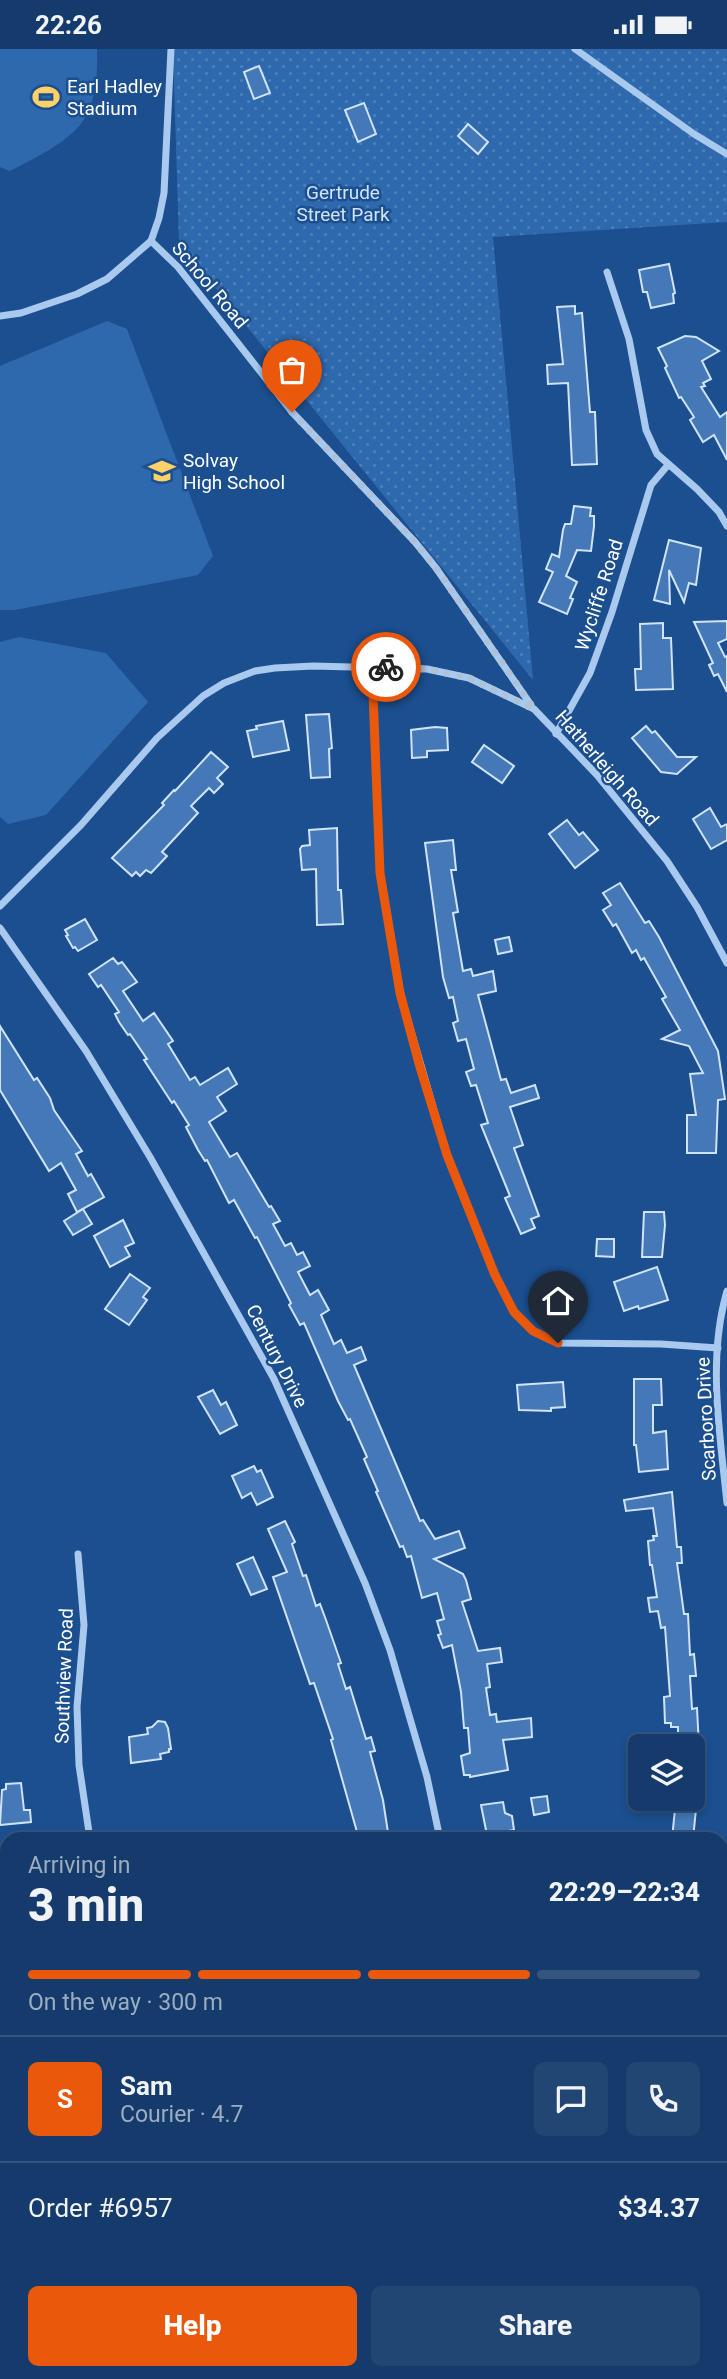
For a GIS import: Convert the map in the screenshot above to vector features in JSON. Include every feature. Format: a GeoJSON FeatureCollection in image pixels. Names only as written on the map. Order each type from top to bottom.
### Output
{"type":"FeatureCollection","features":[{"type":"Feature","properties":{"kind":"street"},"geometry":{"type":"LineString","coordinates":[[0,316],[21,313],[77,294],[107,279],[151,241],[164,193],[171,49]]}},
{"type":"Feature","properties":{"kind":"street"},"geometry":{"type":"LineString","coordinates":[[575,49],[694,134],[727,154]]}},
{"type":"Feature","properties":{"kind":"street","name":"School Road"},"geometry":{"type":"LineString","coordinates":[[151,241],[178,267],[292,412],[415,542],[534,709]]}},
{"type":"Feature","properties":{"kind":"street"},"geometry":{"type":"LineString","coordinates":[[607,272],[629,339],[646,430],[657,454],[697,489],[719,512],[727,526]]}},
{"type":"Feature","properties":{"kind":"street","name":"Wycliffe Road"},"geometry":{"type":"LineString","coordinates":[[556,734],[590,673],[651,485],[668,465]]}},
{"type":"Feature","properties":{"kind":"street","name":"Hatherleigh Road"},"geometry":{"type":"LineString","coordinates":[[0,906],[80,825],[157,738],[203,696],[224,683],[265,669],[313,666],[427,669],[469,678],[534,709],[597,775],[667,861],[697,907],[727,963]]}},
{"type":"Feature","properties":{"kind":"street"},"geometry":{"type":"LineString","coordinates":[[372,667],[380,873],[400,993],[447,1155],[495,1275],[514,1312],[533,1331],[558,1343],[661,1344],[718,1348]]}},
{"type":"Feature","properties":{"kind":"street","name":"Century Drive"},"geometry":{"type":"LineString","coordinates":[[0,928],[86,1051],[164,1181],[274,1379],[365,1583],[390,1650],[427,1777],[439,1832]]}},
{"type":"Feature","properties":{"kind":"street","name":"Scarboro Drive"},"geometry":{"type":"LineString","coordinates":[[727,1291],[718,1348],[717,1409],[727,1503]]}},
{"type":"Feature","properties":{"kind":"street","name":"Southview Road"},"geometry":{"type":"LineString","coordinates":[[78,1554],[84,1625],[77,1707],[78,1755],[89,1832]]}},
{"type":"Feature","properties":{"kind":"green space","name":"Earl Hadley Stadium"},"geometry":{"type":"Polygon","coordinates":[[[0,49],[97,49],[94,94],[85,118],[61,142],[10,171],[0,167],[0,49]]]}},
{"type":"Feature","properties":{"kind":"green space","name":"Gertrude Street Park"},"geometry":{"type":"Polygon","coordinates":[[[173,49],[727,49],[727,222],[493,237],[533,680],[179,243],[173,49]]]}},
{"type":"Feature","properties":{"kind":"green space"},"geometry":{"type":"Polygon","coordinates":[[[107,321],[127,329],[213,556],[198,575],[15,610],[0,610],[0,366],[107,321]]]}},
{"type":"Feature","properties":{"kind":"green space"},"geometry":{"type":"Polygon","coordinates":[[[19,637],[106,653],[148,702],[46,815],[8,824],[0,817],[0,642],[19,637]]]}},
{"type":"Feature","properties":{"kind":"building"},"geometry":{"type":"Polygon","coordinates":[[[259,66],[270,93],[254,99],[244,72],[259,66]]]}},
{"type":"Feature","properties":{"kind":"building"},"geometry":{"type":"Polygon","coordinates":[[[364,103],[376,134],[358,142],[345,110],[364,103]]]}},
{"type":"Feature","properties":{"kind":"building"},"geometry":{"type":"Polygon","coordinates":[[[468,124],[488,142],[478,154],[458,136],[468,124]]]}},
{"type":"Feature","properties":{"kind":"building"},"geometry":{"type":"Polygon","coordinates":[[[669,264],[675,293],[674,303],[651,308],[647,292],[643,292],[639,270],[669,264]]]}},
{"type":"Feature","properties":{"kind":"building"},"geometry":{"type":"Polygon","coordinates":[[[575,306],[575,314],[582,313],[590,412],[595,412],[597,464],[572,465],[568,383],[548,384],[547,365],[563,364],[557,307],[575,306]]]}},
{"type":"Feature","properties":{"kind":"building"},"geometry":{"type":"Polygon","coordinates":[[[685,336],[696,337],[719,351],[702,361],[711,379],[701,387],[720,417],[727,412],[727,460],[714,435],[703,442],[690,420],[694,417],[681,397],[679,398],[658,348],[685,336]]]}},
{"type":"Feature","properties":{"kind":"building"},"geometry":{"type":"Polygon","coordinates":[[[574,506],[591,508],[590,516],[594,516],[594,526],[591,551],[577,550],[566,576],[577,582],[567,614],[539,602],[553,572],[546,569],[552,554],[559,557],[563,530],[565,524],[571,524],[574,506]]]}},
{"type":"Feature","properties":{"kind":"building"},"geometry":{"type":"Polygon","coordinates":[[[669,540],[701,548],[696,585],[689,583],[684,602],[669,570],[670,604],[654,600],[669,540]]]}},
{"type":"Feature","properties":{"kind":"building"},"geometry":{"type":"Polygon","coordinates":[[[727,621],[727,639],[718,643],[725,657],[727,656],[727,692],[718,674],[714,676],[709,665],[713,663],[694,622],[727,621]]]}},
{"type":"Feature","properties":{"kind":"building"},"geometry":{"type":"Polygon","coordinates":[[[663,623],[663,638],[671,638],[673,689],[636,690],[635,669],[641,669],[640,624],[663,623]]]}},
{"type":"Feature","properties":{"kind":"building"},"geometry":{"type":"Polygon","coordinates":[[[329,714],[332,748],[329,749],[330,777],[311,778],[306,715],[329,714]]]}},
{"type":"Feature","properties":{"kind":"building"},"geometry":{"type":"Polygon","coordinates":[[[283,721],[289,750],[253,757],[247,731],[257,729],[256,726],[283,721]]]}},
{"type":"Feature","properties":{"kind":"building"},"geometry":{"type":"Polygon","coordinates":[[[646,726],[652,733],[655,731],[677,757],[696,757],[677,774],[661,772],[632,738],[646,726]]]}},
{"type":"Feature","properties":{"kind":"building"},"geometry":{"type":"Polygon","coordinates":[[[447,728],[448,750],[427,751],[427,757],[412,758],[411,730],[447,728]]]}},
{"type":"Feature","properties":{"kind":"building"},"geometry":{"type":"Polygon","coordinates":[[[484,745],[514,766],[502,783],[472,762],[484,745]]]}},
{"type":"Feature","properties":{"kind":"building"},"geometry":{"type":"Polygon","coordinates":[[[211,752],[228,767],[217,778],[223,784],[214,793],[209,788],[191,806],[198,813],[162,852],[167,856],[151,873],[146,870],[140,876],[136,872],[132,876],[112,858],[211,752]]]}},
{"type":"Feature","properties":{"kind":"building"},"geometry":{"type":"Polygon","coordinates":[[[710,808],[721,827],[727,824],[727,840],[711,849],[693,819],[710,808]]]}},
{"type":"Feature","properties":{"kind":"building"},"geometry":{"type":"Polygon","coordinates":[[[567,820],[579,835],[583,832],[598,850],[575,868],[549,834],[567,820]]]}},
{"type":"Feature","properties":{"kind":"building"},"geometry":{"type":"Polygon","coordinates":[[[337,828],[338,890],[341,890],[343,924],[317,925],[316,869],[302,870],[300,849],[310,845],[309,830],[337,828]]]}},
{"type":"Feature","properties":{"kind":"building"},"geometry":{"type":"Polygon","coordinates":[[[453,840],[456,870],[451,870],[458,912],[453,913],[463,971],[471,969],[473,976],[493,971],[496,991],[478,995],[501,1080],[506,1079],[511,1093],[535,1085],[539,1098],[510,1107],[523,1145],[514,1148],[539,1216],[531,1219],[535,1228],[521,1234],[505,1198],[510,1196],[481,1125],[488,1123],[476,1085],[471,1086],[466,1072],[474,1069],[466,1039],[458,1041],[453,1023],[458,1021],[453,997],[449,998],[443,977],[425,843],[453,840]]]}},
{"type":"Feature","properties":{"kind":"building"},"geometry":{"type":"Polygon","coordinates":[[[620,883],[645,923],[649,921],[659,937],[718,1051],[725,1099],[718,1100],[716,1153],[687,1153],[687,1115],[696,1115],[690,1074],[703,1073],[689,1046],[662,1039],[680,1030],[662,999],[666,997],[644,958],[641,960],[636,950],[632,953],[616,924],[613,926],[603,910],[611,905],[603,893],[620,883]]]}},
{"type":"Feature","properties":{"kind":"building"},"geometry":{"type":"Polygon","coordinates":[[[85,919],[97,940],[78,951],[73,948],[65,930],[85,919]]]}},
{"type":"Feature","properties":{"kind":"building"},"geometry":{"type":"Polygon","coordinates":[[[509,937],[512,951],[498,954],[495,940],[509,937]]]}},
{"type":"Feature","properties":{"kind":"building"},"geometry":{"type":"Polygon","coordinates":[[[113,958],[118,964],[122,962],[137,982],[123,991],[143,1021],[154,1013],[173,1041],[168,1044],[190,1080],[195,1077],[200,1085],[228,1068],[237,1084],[217,1097],[226,1111],[209,1122],[230,1157],[237,1153],[269,1207],[271,1206],[280,1221],[273,1224],[285,1246],[291,1243],[297,1255],[303,1252],[310,1266],[298,1272],[310,1295],[318,1290],[329,1310],[321,1315],[334,1344],[341,1340],[347,1353],[361,1347],[366,1360],[354,1365],[420,1521],[423,1520],[435,1539],[459,1531],[465,1548],[434,1559],[463,1574],[466,1580],[471,1599],[462,1602],[478,1651],[500,1648],[502,1662],[487,1664],[490,1687],[486,1688],[490,1715],[496,1714],[497,1722],[531,1718],[532,1737],[503,1740],[508,1770],[470,1777],[464,1775],[461,1756],[470,1753],[468,1728],[464,1728],[461,1692],[452,1645],[443,1648],[438,1635],[441,1634],[437,1621],[444,1619],[437,1593],[422,1598],[411,1556],[407,1557],[403,1546],[400,1547],[376,1492],[378,1491],[364,1459],[367,1457],[350,1419],[348,1420],[338,1401],[304,1323],[300,1325],[289,1305],[291,1303],[257,1237],[255,1238],[234,1200],[229,1203],[186,1127],[189,1125],[144,1060],[147,1059],[119,1022],[115,1014],[119,1012],[101,985],[98,987],[89,974],[113,958]]]}},
{"type":"Feature","properties":{"kind":"building"},"geometry":{"type":"Polygon","coordinates":[[[0,1026],[34,1080],[37,1078],[50,1098],[54,1110],[82,1151],[76,1154],[88,1176],[91,1174],[104,1197],[77,1212],[68,1194],[76,1190],[61,1163],[49,1171],[0,1090],[0,1026]]]}},
{"type":"Feature","properties":{"kind":"building"},"geometry":{"type":"Polygon","coordinates":[[[83,1209],[92,1224],[73,1235],[64,1221],[83,1209]]]}},
{"type":"Feature","properties":{"kind":"building"},"geometry":{"type":"Polygon","coordinates":[[[644,1212],[664,1212],[662,1257],[642,1257],[644,1212]]]}},
{"type":"Feature","properties":{"kind":"building"},"geometry":{"type":"Polygon","coordinates":[[[123,1220],[134,1243],[125,1247],[130,1256],[110,1267],[94,1236],[123,1220]]]}},
{"type":"Feature","properties":{"kind":"building"},"geometry":{"type":"Polygon","coordinates":[[[597,1239],[614,1239],[614,1257],[596,1256],[597,1239]]]}},
{"type":"Feature","properties":{"kind":"building"},"geometry":{"type":"Polygon","coordinates":[[[657,1267],[668,1300],[624,1311],[614,1282],[657,1267]]]}},
{"type":"Feature","properties":{"kind":"building"},"geometry":{"type":"Polygon","coordinates":[[[130,1274],[150,1288],[143,1297],[147,1300],[129,1325],[105,1309],[130,1274]]]}},
{"type":"Feature","properties":{"kind":"building"},"geometry":{"type":"Polygon","coordinates":[[[634,1379],[661,1379],[662,1405],[653,1405],[653,1433],[666,1431],[668,1469],[639,1472],[634,1445],[634,1379]]]}},
{"type":"Feature","properties":{"kind":"building"},"geometry":{"type":"Polygon","coordinates":[[[563,1382],[565,1407],[551,1408],[551,1411],[519,1410],[517,1385],[563,1382]]]}},
{"type":"Feature","properties":{"kind":"building"},"geometry":{"type":"Polygon","coordinates":[[[213,1390],[221,1405],[226,1402],[237,1425],[220,1434],[198,1397],[213,1390]]]}},
{"type":"Feature","properties":{"kind":"building"},"geometry":{"type":"Polygon","coordinates":[[[254,1466],[257,1472],[261,1470],[273,1497],[257,1505],[251,1493],[242,1498],[232,1476],[254,1466]]]}},
{"type":"Feature","properties":{"kind":"building"},"geometry":{"type":"Polygon","coordinates":[[[672,1492],[677,1547],[681,1547],[682,1563],[677,1563],[684,1614],[688,1614],[690,1655],[694,1654],[696,1676],[690,1676],[692,1709],[697,1708],[698,1734],[678,1734],[678,1727],[665,1723],[664,1697],[670,1696],[665,1627],[661,1628],[658,1611],[650,1612],[648,1598],[657,1597],[648,1541],[657,1536],[653,1508],[626,1511],[624,1500],[672,1492]]]}},
{"type":"Feature","properties":{"kind":"building"},"geometry":{"type":"Polygon","coordinates":[[[285,1521],[295,1542],[292,1544],[303,1576],[306,1575],[316,1606],[320,1604],[341,1663],[338,1664],[346,1689],[350,1687],[366,1739],[371,1737],[375,1751],[370,1752],[383,1800],[388,1832],[357,1832],[331,1740],[333,1739],[314,1683],[310,1684],[273,1577],[287,1572],[268,1529],[285,1521]]]}},
{"type":"Feature","properties":{"kind":"building"},"geometry":{"type":"Polygon","coordinates":[[[253,1557],[267,1589],[251,1595],[237,1564],[253,1557]]]}},
{"type":"Feature","properties":{"kind":"building"},"geometry":{"type":"Polygon","coordinates":[[[158,1721],[165,1722],[168,1728],[171,1749],[160,1754],[161,1759],[131,1763],[129,1737],[148,1734],[147,1728],[158,1721]]]}},
{"type":"Feature","properties":{"kind":"building"},"geometry":{"type":"Polygon","coordinates":[[[21,1783],[24,1810],[30,1810],[31,1822],[0,1825],[2,1790],[6,1789],[6,1784],[21,1783]]]}},
{"type":"Feature","properties":{"kind":"building"},"geometry":{"type":"Polygon","coordinates":[[[547,1796],[549,1812],[534,1815],[531,1798],[547,1796]]]}},
{"type":"Feature","properties":{"kind":"building"},"geometry":{"type":"Polygon","coordinates":[[[503,1802],[505,1813],[512,1816],[514,1830],[486,1832],[481,1805],[503,1802]]]}},
{"type":"Feature","properties":{"kind":"building"},"geometry":{"type":"Polygon","coordinates":[[[675,1811],[696,1811],[694,1832],[673,1832],[675,1811]]]}},
{"type":"Feature","properties":{"kind":"way so far"},"geometry":{"type":"LineString","coordinates":[[292,412],[415,542],[534,709],[495,688],[469,678],[427,669],[386,667]]}},
{"type":"Feature","properties":{"kind":"place","name":"Earl Hadley Stadium"},"geometry":{"type":"Point","coordinates":[46,97]}},
{"type":"Feature","properties":{"kind":"place","name":"Solvay High School"},"geometry":{"type":"Point","coordinates":[162,471]}},
{"type":"Feature","properties":{"kind":"route"},"geometry":{"type":"LineString","coordinates":[[386,667],[372,667],[380,873],[400,993],[447,1155],[495,1275],[514,1312],[533,1331],[558,1343]]}}]}
